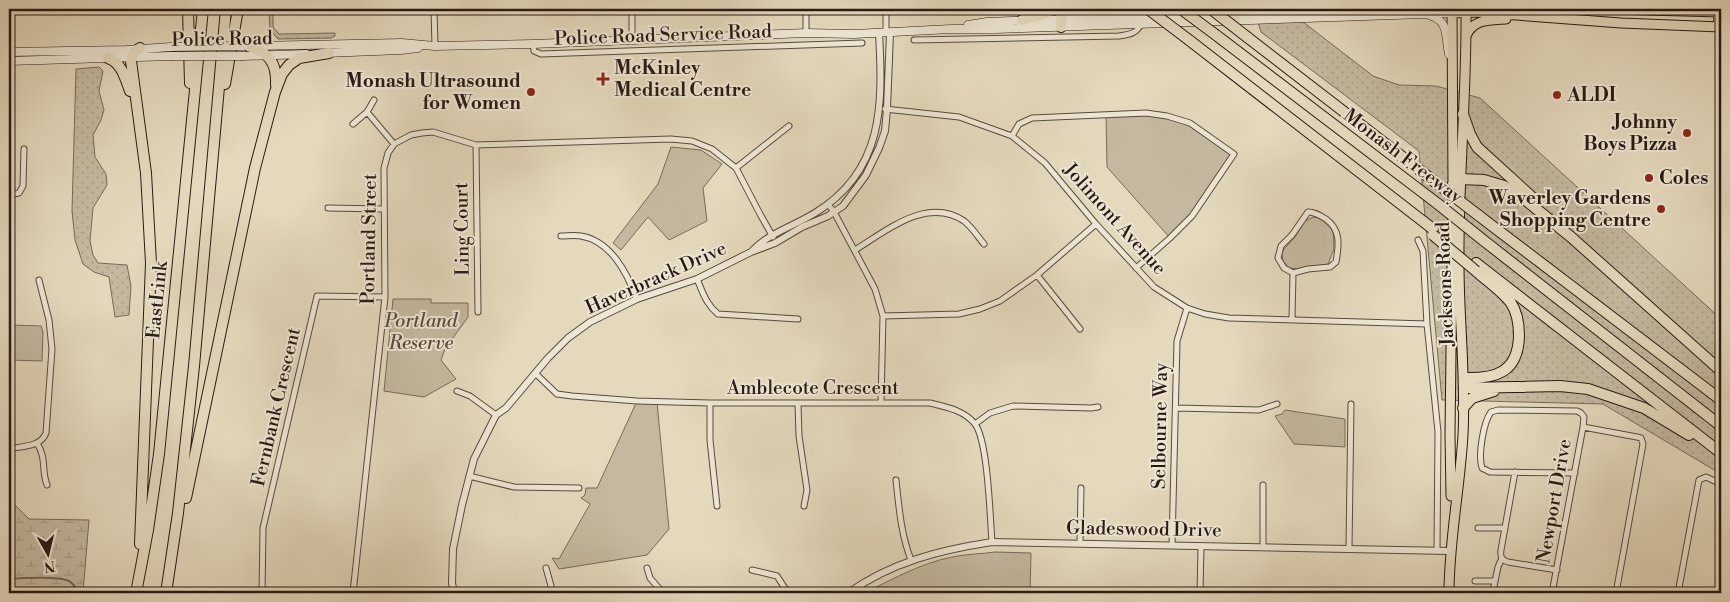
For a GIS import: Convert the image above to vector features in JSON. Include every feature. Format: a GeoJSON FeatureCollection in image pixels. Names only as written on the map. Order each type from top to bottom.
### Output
{"type":"FeatureCollection","features":[{"type":"Feature","properties":{"kind":"highway"},"geometry":{"type":"LineString","coordinates":[[188,9],[192,121]]}},
{"type":"Feature","properties":{"kind":"highway","name":"EastLink"},"geometry":{"type":"LineString","coordinates":[[137,590],[159,454],[203,9]]}},
{"type":"Feature","properties":{"kind":"highway"},"geometry":{"type":"LineString","coordinates":[[166,593],[178,513],[193,376],[226,9]]}},
{"type":"Feature","properties":{"kind":"highway"},"geometry":{"type":"LineString","coordinates":[[210,186],[238,9]]}},
{"type":"Feature","properties":{"kind":"highway"},"geometry":{"type":"LineString","coordinates":[[1022,20],[1050,12],[1053,9]]}},
{"type":"Feature","properties":{"kind":"highway"},"geometry":{"type":"LineString","coordinates":[[1148,9],[1346,161],[1374,187],[1476,267],[1721,454]]}},
{"type":"Feature","properties":{"kind":"highway","name":"Monash Freeway"},"geometry":{"type":"LineString","coordinates":[[1181,9],[1438,204],[1721,426]]}},
{"type":"Feature","properties":{"kind":"highway","name":"Monash Freeway"},"geometry":{"type":"LineString","coordinates":[[1211,9],[1721,400]]}},
{"type":"Feature","properties":{"kind":"highway"},"geometry":{"type":"LineString","coordinates":[[245,46],[258,48],[272,61],[276,73],[275,92]]}},
{"type":"Feature","properties":{"kind":"highway"},"geometry":{"type":"LineString","coordinates":[[137,590],[144,472],[151,263],[146,173],[131,58],[140,48]]}},
{"type":"Feature","properties":{"kind":"highway"},"geometry":{"type":"LineString","coordinates":[[171,563],[255,168],[275,92],[282,74],[289,64],[299,58],[329,53]]}},
{"type":"Feature","properties":{"kind":"highway"},"geometry":{"type":"LineString","coordinates":[[108,58],[115,62],[122,70],[137,111]]}},
{"type":"Feature","properties":{"kind":"highway"},"geometry":{"type":"LineString","coordinates":[[1463,114],[1477,147],[1539,204],[1571,237]]}},
{"type":"Feature","properties":{"kind":"highway"},"geometry":{"type":"LineString","coordinates":[[1456,182],[1484,180],[1504,186],[1518,194],[1571,237],[1721,372]]}},
{"type":"Feature","properties":{"kind":"highway"},"geometry":{"type":"LineString","coordinates":[[1464,383],[1504,372],[1514,361],[1518,348],[1519,325],[1511,303],[1476,267]]}},
{"type":"Feature","properties":{"kind":"highway"},"geometry":{"type":"LineString","coordinates":[[1464,383],[1560,386],[1588,389],[1644,408],[1721,454]]}},
{"type":"Feature","properties":{"kind":"highway"},"geometry":{"type":"LineString","coordinates":[[1463,408],[1472,398],[1491,391],[1519,386]]}},
{"type":"Feature","properties":{"kind":"main road","name":"Police Road"},"geometry":{"type":"LineString","coordinates":[[9,61],[329,53],[401,50],[435,46],[806,33],[885,33],[951,29],[1062,18],[1141,24],[1275,10],[1302,9]]}},
{"type":"Feature","properties":{"kind":"main road"},"geometry":{"type":"LineString","coordinates":[[1342,9],[1345,12],[1366,15]]}},
{"type":"Feature","properties":{"kind":"main road"},"geometry":{"type":"LineString","coordinates":[[1610,9],[1718,11]]}},
{"type":"Feature","properties":{"kind":"main road","name":"Police Road"},"geometry":{"type":"LineString","coordinates":[[951,29],[987,22],[1062,18],[1235,14],[1424,14],[1452,11],[1673,26],[1719,27]]}},
{"type":"Feature","properties":{"kind":"main road","name":"Jacksons Road"},"geometry":{"type":"LineString","coordinates":[[1449,590],[1452,528],[1463,436],[1464,383],[1456,182],[1452,11]]}},
{"type":"Feature","properties":{"kind":"main road","name":"Jacksons Road"},"geometry":{"type":"LineString","coordinates":[[1452,528],[1450,435],[1456,182],[1463,114],[1466,11]]}},
{"type":"Feature","properties":{"kind":"main road"},"geometry":{"type":"LineString","coordinates":[[1424,14],[1437,17],[1444,26],[1453,68]]}},
{"type":"Feature","properties":{"kind":"main road"},"geometry":{"type":"LineString","coordinates":[[1465,37],[1469,29],[1475,24],[1486,20],[1553,18]]}},
{"type":"Feature","properties":{"kind":"main road","name":"Police Road"},"geometry":{"type":"LineString","coordinates":[[9,52],[402,43],[435,46]]}},
{"type":"Feature","properties":{"kind":"main road"},"geometry":{"type":"LineString","coordinates":[[1451,378],[1464,383]]}},
{"type":"Feature","properties":{"kind":"main road"},"geometry":{"type":"LineString","coordinates":[[1451,388],[1464,383]]}},
{"type":"Feature","properties":{"kind":"street"},"geometry":{"type":"LineString","coordinates":[[434,9],[435,46]]}},
{"type":"Feature","properties":{"kind":"street"},"geometry":{"type":"LineString","coordinates":[[632,9],[632,40]]}},
{"type":"Feature","properties":{"kind":"street"},"geometry":{"type":"LineString","coordinates":[[806,9],[806,33]]}},
{"type":"Feature","properties":{"kind":"street"},"geometry":{"type":"LineString","coordinates":[[885,33],[886,9]]}},
{"type":"Feature","properties":{"kind":"street"},"geometry":{"type":"LineString","coordinates":[[1718,11],[1719,27]]}},
{"type":"Feature","properties":{"kind":"street"},"geometry":{"type":"LineString","coordinates":[[914,40],[1119,36],[1132,34],[1138,30],[1141,24]]}},
{"type":"Feature","properties":{"kind":"street"},"geometry":{"type":"LineString","coordinates":[[951,29],[952,40]]}},
{"type":"Feature","properties":{"kind":"street","name":"Haverbrack Drive"},"geometry":{"type":"LineString","coordinates":[[751,252],[772,234],[795,224],[828,204],[851,183],[860,171],[876,133],[885,33]]}},
{"type":"Feature","properties":{"kind":"street","name":"Haverbrack Drive"},"geometry":{"type":"LineString","coordinates":[[454,593],[452,583],[453,549],[469,476],[474,459],[496,415],[506,408],[568,338],[590,322],[637,299],[698,279],[834,212],[847,202],[872,163],[885,131],[887,109],[885,33]]}},
{"type":"Feature","properties":{"kind":"street"},"geometry":{"type":"LineString","coordinates":[[764,35],[765,46]]}},
{"type":"Feature","properties":{"kind":"street"},"geometry":{"type":"LineString","coordinates":[[582,53],[588,41]]}},
{"type":"Feature","properties":{"kind":"street","name":"Police Road Service Road"},"geometry":{"type":"LineString","coordinates":[[533,44],[534,51],[541,54],[862,43]]}},
{"type":"Feature","properties":{"kind":"street"},"geometry":{"type":"LineString","coordinates":[[353,124],[367,112],[374,100]]}},
{"type":"Feature","properties":{"kind":"street","name":"Jolimont Avenue"},"geometry":{"type":"LineString","coordinates":[[879,108],[959,117],[1012,136],[1045,163],[1096,224],[1154,287],[1187,308],[1205,314],[1229,318],[1427,324]]}},
{"type":"Feature","properties":{"kind":"street"},"geometry":{"type":"LineString","coordinates":[[367,112],[394,144],[411,135],[433,132],[476,145],[671,138],[692,141],[712,149],[736,168],[775,242]]}},
{"type":"Feature","properties":{"kind":"street"},"geometry":{"type":"LineString","coordinates":[[1012,136],[1019,124],[1032,118],[1146,113],[1167,116],[1190,123],[1234,154],[1192,216],[1136,268]]}},
{"type":"Feature","properties":{"kind":"street"},"geometry":{"type":"LineString","coordinates":[[736,168],[789,126]]}},
{"type":"Feature","properties":{"kind":"street","name":"Portland Street"},"geometry":{"type":"LineString","coordinates":[[354,593],[385,297],[384,168],[388,153],[394,144]]}},
{"type":"Feature","properties":{"kind":"street","name":"Ling Court"},"geometry":{"type":"LineString","coordinates":[[476,145],[478,312]]}},
{"type":"Feature","properties":{"kind":"street"},"geometry":{"type":"LineString","coordinates":[[9,195],[19,193],[23,186],[24,149]]}},
{"type":"Feature","properties":{"kind":"street"},"geometry":{"type":"LineString","coordinates":[[828,204],[876,289],[883,316],[881,403]]}},
{"type":"Feature","properties":{"kind":"street"},"geometry":{"type":"LineString","coordinates":[[328,208],[384,209]]}},
{"type":"Feature","properties":{"kind":"street"},"geometry":{"type":"LineString","coordinates":[[855,250],[906,220],[929,212],[952,216],[964,222],[984,244]]}},
{"type":"Feature","properties":{"kind":"street"},"geometry":{"type":"LineString","coordinates":[[1308,212],[1315,212],[1333,224],[1338,232],[1336,262],[1330,268],[1308,269],[1293,273],[1284,268],[1278,258],[1281,246],[1292,235],[1308,212]]}},
{"type":"Feature","properties":{"kind":"street"},"geometry":{"type":"LineString","coordinates":[[883,316],[959,314],[980,309],[1000,301],[1037,275],[1096,224]]}},
{"type":"Feature","properties":{"kind":"street"},"geometry":{"type":"LineString","coordinates":[[561,236],[581,236],[600,243],[629,278],[637,299]]}},
{"type":"Feature","properties":{"kind":"street"},"geometry":{"type":"LineString","coordinates":[[1418,240],[1423,251],[1427,324],[1438,432],[1437,550]]}},
{"type":"Feature","properties":{"kind":"street"},"geometry":{"type":"LineString","coordinates":[[1292,319],[1293,273]]}},
{"type":"Feature","properties":{"kind":"street"},"geometry":{"type":"LineString","coordinates":[[1037,275],[1080,329]]}},
{"type":"Feature","properties":{"kind":"street"},"geometry":{"type":"LineString","coordinates":[[698,279],[705,300],[718,314],[798,319]]}},
{"type":"Feature","properties":{"kind":"street"},"geometry":{"type":"LineString","coordinates":[[9,449],[37,443],[44,438],[46,432],[52,349],[50,326],[39,280]]}},
{"type":"Feature","properties":{"kind":"street","name":"Fernbank Crescent"},"geometry":{"type":"LineString","coordinates":[[262,593],[263,528],[317,296],[385,297]]}},
{"type":"Feature","properties":{"kind":"street","name":"Selbourne Way"},"geometry":{"type":"LineString","coordinates":[[1172,545],[1177,341],[1187,308]]}},
{"type":"Feature","properties":{"kind":"street","name":"Amblecote Crescent"},"geometry":{"type":"LineString","coordinates":[[535,373],[557,394],[636,401],[710,403],[930,403],[955,409],[975,424]]}},
{"type":"Feature","properties":{"kind":"street"},"geometry":{"type":"LineString","coordinates":[[457,391],[470,396],[496,415]]}},
{"type":"Feature","properties":{"kind":"street"},"geometry":{"type":"LineString","coordinates":[[710,403],[710,440],[718,506]]}},
{"type":"Feature","properties":{"kind":"street"},"geometry":{"type":"LineString","coordinates":[[798,404],[799,436],[807,490],[804,506]]}},
{"type":"Feature","properties":{"kind":"street"},"geometry":{"type":"LineString","coordinates":[[1176,408],[1259,410],[1277,404]]}},
{"type":"Feature","properties":{"kind":"street"},"geometry":{"type":"LineString","coordinates":[[1349,548],[1351,404]]}},
{"type":"Feature","properties":{"kind":"street"},"geometry":{"type":"LineString","coordinates":[[992,542],[984,448],[975,424],[990,413],[1012,406],[1098,407]]}},
{"type":"Feature","properties":{"kind":"street","name":"Newport Drive"},"geometry":{"type":"LineString","coordinates":[[1515,472],[1490,472],[1482,468],[1482,443],[1490,412],[1498,410],[1571,411],[1583,414],[1583,428],[1552,593]]}},
{"type":"Feature","properties":{"kind":"street"},"geometry":{"type":"LineString","coordinates":[[1583,428],[1638,437],[1641,438],[1643,444],[1616,593]]}},
{"type":"Feature","properties":{"kind":"street"},"geometry":{"type":"LineString","coordinates":[[37,443],[44,457],[44,476],[47,484]]}},
{"type":"Feature","properties":{"kind":"street"},"geometry":{"type":"LineString","coordinates":[[1492,591],[1502,558],[1501,550],[1515,472],[1575,473]]}},
{"type":"Feature","properties":{"kind":"street"},"geometry":{"type":"LineString","coordinates":[[469,476],[514,487],[579,488]]}},
{"type":"Feature","properties":{"kind":"street"},"geometry":{"type":"LineString","coordinates":[[1678,593],[1700,480],[1706,477],[1721,484]]}},
{"type":"Feature","properties":{"kind":"street"},"geometry":{"type":"LineString","coordinates":[[896,480],[904,543],[911,560]]}},
{"type":"Feature","properties":{"kind":"street"},"geometry":{"type":"LineString","coordinates":[[1263,485],[1263,546]]}},
{"type":"Feature","properties":{"kind":"street"},"geometry":{"type":"LineString","coordinates":[[1080,543],[1081,488]]}},
{"type":"Feature","properties":{"kind":"street"},"geometry":{"type":"LineString","coordinates":[[1478,528],[1505,528]]}},
{"type":"Feature","properties":{"kind":"street","name":"Gladeswood Drive"},"geometry":{"type":"LineString","coordinates":[[848,593],[887,570],[911,560],[950,549],[992,542],[1450,551]]}},
{"type":"Feature","properties":{"kind":"street"},"geometry":{"type":"LineString","coordinates":[[1200,593],[1201,546]]}},
{"type":"Feature","properties":{"kind":"street"},"geometry":{"type":"LineString","coordinates":[[1502,558],[1508,562],[1557,570]]}},
{"type":"Feature","properties":{"kind":"street"},"geometry":{"type":"LineString","coordinates":[[546,568],[553,593]]}},
{"type":"Feature","properties":{"kind":"street"},"geometry":{"type":"LineString","coordinates":[[647,568],[650,578],[663,593]]}},
{"type":"Feature","properties":{"kind":"street"},"geometry":{"type":"LineString","coordinates":[[752,570],[777,576],[788,593]]}},
{"type":"Feature","properties":{"kind":"street"},"geometry":{"type":"LineString","coordinates":[[1475,581],[1495,581]]}},
{"type":"Feature","properties":{"kind":"street"},"geometry":{"type":"LineString","coordinates":[[1439,593],[1449,590]]}},
{"type":"Feature","properties":{"kind":"green space"},"geometry":{"type":"Polygon","coordinates":[[[269,9],[273,9],[273,27],[279,34],[335,33],[335,36],[331,38],[278,39],[270,30],[269,9]]]}},
{"type":"Feature","properties":{"kind":"green space"},"geometry":{"type":"Polygon","coordinates":[[[1254,9],[1289,9],[1373,76],[1399,85],[1436,86],[1480,98],[1721,319],[1721,474],[1603,404],[1442,400],[1419,151],[1261,32],[1254,9]]]}},
{"type":"Feature","properties":{"kind":"green space"},"geometry":{"type":"Polygon","coordinates":[[[99,67],[103,71],[99,91],[104,110],[93,135],[95,157],[106,174],[107,185],[93,208],[90,241],[93,255],[98,263],[127,265],[131,286],[129,315],[115,317],[109,277],[94,272],[83,264],[75,240],[72,211],[76,69],[99,67]]]}},
{"type":"Feature","properties":{"kind":"green space"},"geometry":{"type":"Polygon","coordinates":[[[1146,113],[1190,123],[1234,154],[1192,216],[1170,238],[1107,167],[1106,115],[1146,113]]]}},
{"type":"Feature","properties":{"kind":"green space"},"geometry":{"type":"Polygon","coordinates":[[[671,147],[701,150],[722,164],[703,188],[707,221],[669,240],[648,217],[621,250],[613,243],[658,184],[671,147]]]}},
{"type":"Feature","properties":{"kind":"green space"},"geometry":{"type":"Polygon","coordinates":[[[1313,217],[1320,218],[1333,230],[1334,249],[1328,264],[1298,269],[1289,268],[1283,261],[1282,254],[1284,249],[1295,237],[1305,221],[1313,217]]]}},
{"type":"Feature","properties":{"kind":"green space","name":"Portland Reserve"},"geometry":{"type":"Polygon","coordinates":[[[393,299],[431,299],[431,303],[468,303],[468,317],[445,349],[441,360],[456,379],[424,397],[384,391],[393,299]]]}},
{"type":"Feature","properties":{"kind":"green space"},"geometry":{"type":"Polygon","coordinates":[[[9,325],[41,326],[43,332],[42,361],[9,360],[9,325]]]}},
{"type":"Feature","properties":{"kind":"green space"},"geometry":{"type":"Polygon","coordinates":[[[637,401],[657,402],[669,529],[647,555],[559,569],[552,558],[559,559],[590,504],[581,498],[585,495],[586,488],[597,488],[637,401]]]}},
{"type":"Feature","properties":{"kind":"green space"},"geometry":{"type":"Polygon","coordinates":[[[1285,410],[1345,419],[1345,447],[1294,444],[1275,416],[1282,414],[1285,410]]]}},
{"type":"Feature","properties":{"kind":"green space"},"geometry":{"type":"Polygon","coordinates":[[[9,499],[29,519],[89,520],[83,593],[9,593],[9,499]]]}},
{"type":"Feature","properties":{"kind":"green space"},"geometry":{"type":"Polygon","coordinates":[[[995,552],[1031,553],[1030,593],[865,593],[930,563],[957,556],[995,552]]]}},
{"type":"Feature","properties":{"kind":"waterway"},"geometry":{"type":"LineString","coordinates":[[9,579],[64,579],[70,582],[80,593]]}},
{"type":"Feature","properties":{"kind":"place","name":"McKinley Medical Centre"},"geometry":{"type":"Point","coordinates":[603,79]}},
{"type":"Feature","properties":{"kind":"place","name":"Monash Ultrasound for Women"},"geometry":{"type":"Point","coordinates":[531,92]}},
{"type":"Feature","properties":{"kind":"place","name":"ALDI"},"geometry":{"type":"Point","coordinates":[1557,95]}},
{"type":"Feature","properties":{"kind":"place","name":"Johnny Boys Pizza"},"geometry":{"type":"Point","coordinates":[1687,133]}},
{"type":"Feature","properties":{"kind":"place","name":"Coles"},"geometry":{"type":"Point","coordinates":[1649,178]}},
{"type":"Feature","properties":{"kind":"place","name":"Waverley Gardens Shopping Centre"},"geometry":{"type":"Point","coordinates":[1661,209]}}]}
